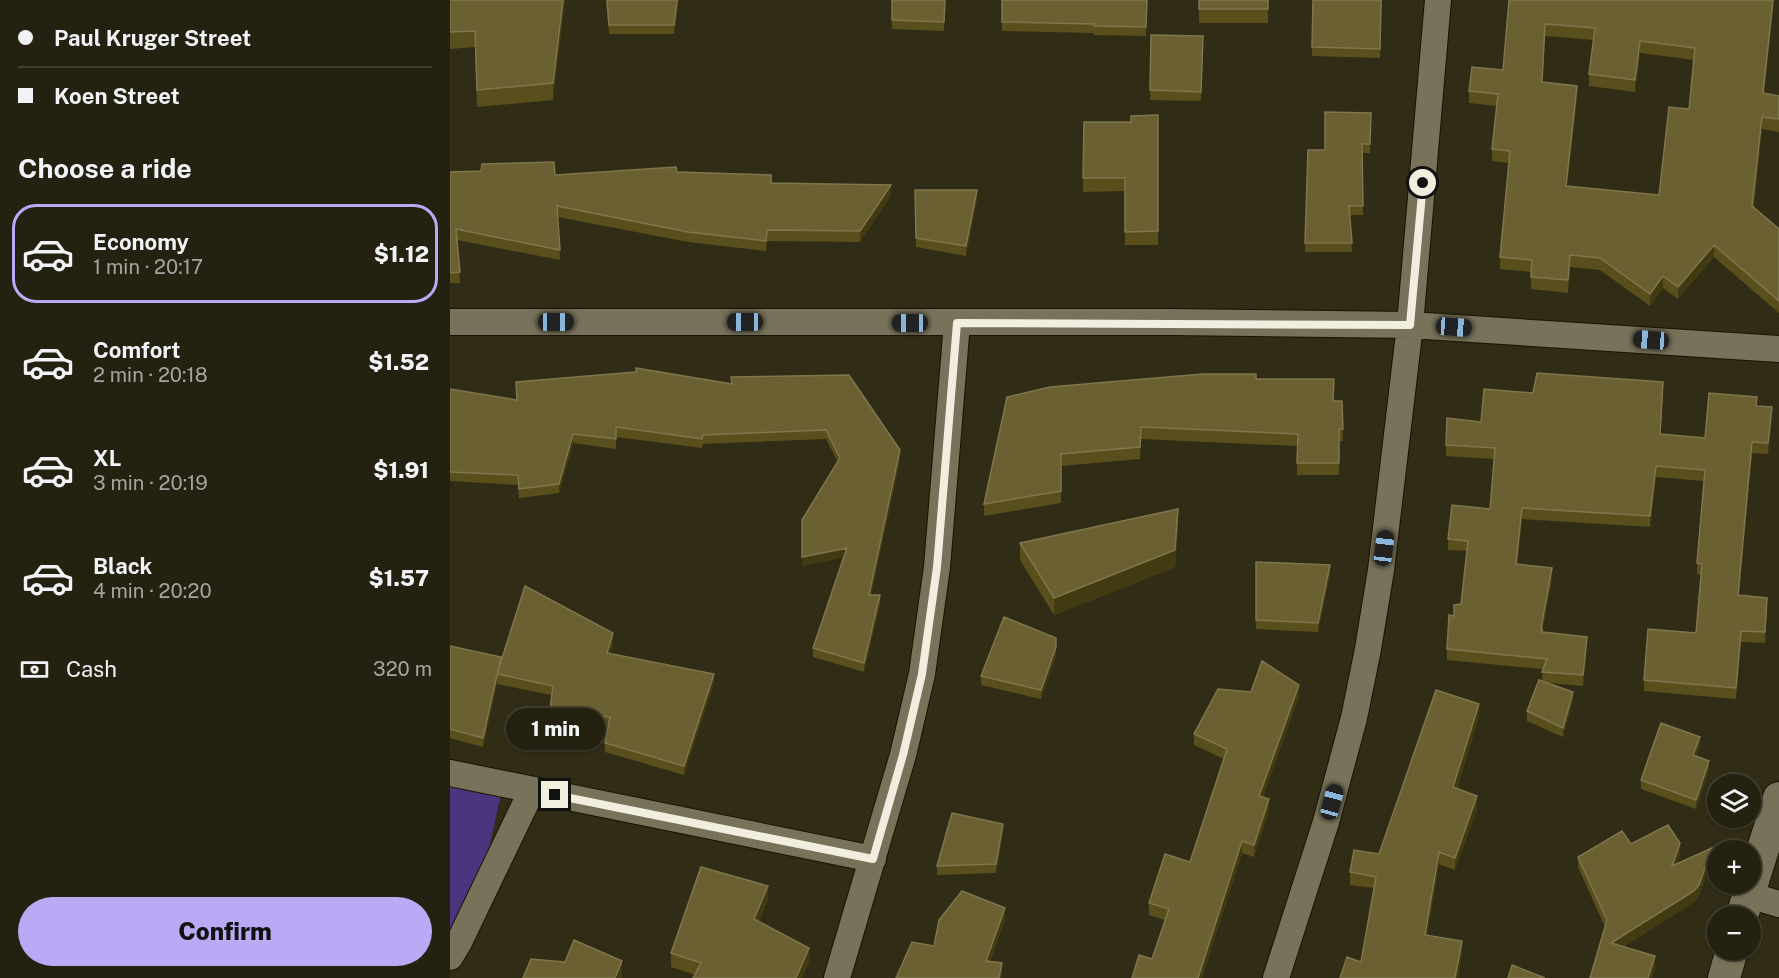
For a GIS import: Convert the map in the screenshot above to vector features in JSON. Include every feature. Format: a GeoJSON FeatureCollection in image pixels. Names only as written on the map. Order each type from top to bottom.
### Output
{"type":"FeatureCollection","features":[{"type":"Feature","properties":{"kind":"street"},"geometry":{"type":"LineString","coordinates":[[1276,978],[1326,822],[1354,718],[1368,649],[1381,570],[1410,325],[1438,0]]}},
{"type":"Feature","properties":{"kind":"street"},"geometry":{"type":"LineString","coordinates":[[450,322],[1410,325],[1779,349]]}},
{"type":"Feature","properties":{"kind":"street"},"geometry":{"type":"LineString","coordinates":[[837,978],[903,755],[922,674],[937,567],[957,323]]}},
{"type":"Feature","properties":{"kind":"street"},"geometry":{"type":"LineString","coordinates":[[450,773],[873,859]]}},
{"type":"Feature","properties":{"kind":"street"},"geometry":{"type":"LineString","coordinates":[[450,957],[532,790]]}},
{"type":"Feature","properties":{"kind":"street"},"geometry":{"type":"LineString","coordinates":[[1779,798],[1746,906],[1779,904]]}},
{"type":"Feature","properties":{"kind":"street"},"geometry":{"type":"LineString","coordinates":[[1724,978],[1729,960]]}},
{"type":"Feature","properties":{"kind":"shaded area"},"geometry":{"type":"Polygon","coordinates":[[[450,770],[504,780],[470,935],[456,965],[450,971],[450,770]]]}},
{"type":"Feature","properties":{"kind":"building"},"geometry":{"type":"Polygon","coordinates":[[[450,0],[563,0],[553,83],[477,90],[475,31],[450,32],[450,0]]]}},
{"type":"Feature","properties":{"kind":"building"},"geometry":{"type":"Polygon","coordinates":[[[607,0],[677,0],[674,25],[609,25],[607,0]]]}},
{"type":"Feature","properties":{"kind":"building"},"geometry":{"type":"Polygon","coordinates":[[[892,0],[945,0],[944,22],[892,20],[892,0]]]}},
{"type":"Feature","properties":{"kind":"building"},"geometry":{"type":"Polygon","coordinates":[[[1002,0],[1147,0],[1146,27],[1002,22],[1002,0]]]}},
{"type":"Feature","properties":{"kind":"building"},"geometry":{"type":"Polygon","coordinates":[[[1199,0],[1268,0],[1268,9],[1199,9],[1199,0]]]}},
{"type":"Feature","properties":{"kind":"building"},"geometry":{"type":"Polygon","coordinates":[[[1313,0],[1381,0],[1380,49],[1312,47],[1313,0]]]}},
{"type":"Feature","properties":{"kind":"building"},"geometry":{"type":"Polygon","coordinates":[[[1509,0],[1773,0],[1763,93],[1779,96],[1779,119],[1762,117],[1752,206],[1779,229],[1779,301],[1714,245],[1678,287],[1663,276],[1650,294],[1600,258],[1570,255],[1568,280],[1531,277],[1532,260],[1500,257],[1510,151],[1492,149],[1498,94],[1469,91],[1472,67],[1503,70],[1509,0]],[[1545,24],[1542,82],[1577,86],[1566,186],[1659,195],[1669,107],[1689,109],[1695,48],[1640,41],[1635,80],[1589,74],[1595,28],[1545,24]]]}},
{"type":"Feature","properties":{"kind":"building"},"geometry":{"type":"Polygon","coordinates":[[[1151,35],[1203,36],[1201,92],[1150,90],[1151,35]]]}},
{"type":"Feature","properties":{"kind":"building"},"geometry":{"type":"Polygon","coordinates":[[[1325,112],[1371,113],[1370,144],[1362,144],[1363,206],[1349,206],[1352,243],[1305,243],[1308,150],[1325,150],[1325,112]]]}},
{"type":"Feature","properties":{"kind":"building"},"geometry":{"type":"Polygon","coordinates":[[[1158,115],[1158,231],[1125,232],[1125,178],[1083,178],[1084,122],[1131,122],[1131,116],[1158,115]]]}},
{"type":"Feature","properties":{"kind":"building"},"geometry":{"type":"Polygon","coordinates":[[[554,162],[555,175],[676,167],[677,172],[771,175],[771,183],[891,185],[860,231],[767,230],[766,241],[688,232],[557,206],[560,250],[456,229],[460,272],[450,273],[450,172],[481,171],[482,164],[554,162]]]}},
{"type":"Feature","properties":{"kind":"building"},"geometry":{"type":"Polygon","coordinates":[[[915,190],[977,190],[966,246],[916,238],[915,190]]]}},
{"type":"Feature","properties":{"kind":"building"},"geometry":{"type":"Polygon","coordinates":[[[636,368],[732,384],[731,377],[849,375],[900,450],[869,595],[880,595],[864,663],[813,648],[847,548],[802,557],[802,520],[840,458],[826,430],[703,435],[702,439],[616,427],[616,439],[573,434],[559,484],[519,489],[518,475],[450,472],[450,389],[517,400],[516,382],[636,372],[636,368]]]}},
{"type":"Feature","properties":{"kind":"building"},"geometry":{"type":"Polygon","coordinates":[[[1537,373],[1663,382],[1660,434],[1705,438],[1709,393],[1757,397],[1756,406],[1772,407],[1768,443],[1752,442],[1738,595],[1767,598],[1765,632],[1741,631],[1736,688],[1644,680],[1648,629],[1696,633],[1702,564],[1697,563],[1705,470],[1656,466],[1650,516],[1522,508],[1516,564],[1552,568],[1541,629],[1542,632],[1587,637],[1583,675],[1542,672],[1547,659],[1447,649],[1449,615],[1454,616],[1454,605],[1461,604],[1468,541],[1448,539],[1452,505],[1490,509],[1495,448],[1446,445],[1447,418],[1481,422],[1484,389],[1533,393],[1537,373]]]}},
{"type":"Feature","properties":{"kind":"building"},"geometry":{"type":"Polygon","coordinates":[[[1203,374],[1256,374],[1256,379],[1334,379],[1333,401],[1342,401],[1343,429],[1339,429],[1339,463],[1297,463],[1298,434],[1141,427],[1140,447],[1061,454],[1061,491],[984,504],[1007,397],[1050,387],[1203,374]]]}},
{"type":"Feature","properties":{"kind":"building"},"geometry":{"type":"Polygon","coordinates":[[[1178,509],[1175,550],[1054,598],[1020,543],[1178,509]]]}},
{"type":"Feature","properties":{"kind":"building"},"geometry":{"type":"Polygon","coordinates":[[[1256,562],[1330,565],[1318,623],[1256,620],[1256,562]]]}},
{"type":"Feature","properties":{"kind":"building"},"geometry":{"type":"Polygon","coordinates":[[[525,586],[613,633],[607,653],[714,674],[684,766],[605,743],[610,717],[550,710],[553,686],[497,674],[525,586]]]}},
{"type":"Feature","properties":{"kind":"building"},"geometry":{"type":"Polygon","coordinates":[[[1004,617],[1056,638],[1056,647],[1041,690],[981,676],[1004,617]]]}},
{"type":"Feature","properties":{"kind":"building"},"geometry":{"type":"Polygon","coordinates":[[[450,646],[501,657],[483,738],[450,729],[450,646]]]}},
{"type":"Feature","properties":{"kind":"building"},"geometry":{"type":"Polygon","coordinates":[[[1262,661],[1299,685],[1259,796],[1269,799],[1254,845],[1242,841],[1198,978],[1132,978],[1139,955],[1152,959],[1169,909],[1149,903],[1165,854],[1190,862],[1227,749],[1194,734],[1218,689],[1251,692],[1262,661]]]}},
{"type":"Feature","properties":{"kind":"building"},"geometry":{"type":"Polygon","coordinates":[[[1539,680],[1573,692],[1563,728],[1527,711],[1539,680]]]}},
{"type":"Feature","properties":{"kind":"building"},"geometry":{"type":"Polygon","coordinates":[[[1436,690],[1479,704],[1453,787],[1477,796],[1455,858],[1439,852],[1425,935],[1462,941],[1455,978],[1340,978],[1347,957],[1361,962],[1376,877],[1350,872],[1354,850],[1379,854],[1436,690]]]}},
{"type":"Feature","properties":{"kind":"building"},"geometry":{"type":"Polygon","coordinates":[[[1661,723],[1700,737],[1693,755],[1709,761],[1696,800],[1641,780],[1661,723]]]}},
{"type":"Feature","properties":{"kind":"building"},"geometry":{"type":"Polygon","coordinates":[[[952,813],[1003,824],[996,864],[937,866],[952,813]]]}},
{"type":"Feature","properties":{"kind":"building"},"geometry":{"type":"Polygon","coordinates":[[[1668,825],[1680,843],[1672,866],[1707,850],[1707,862],[1699,885],[1694,891],[1611,943],[1655,956],[1648,978],[1590,978],[1607,920],[1578,857],[1622,831],[1631,844],[1668,825]]]}},
{"type":"Feature","properties":{"kind":"building"},"geometry":{"type":"Polygon","coordinates":[[[701,867],[768,886],[754,919],[809,948],[796,978],[693,978],[701,963],[671,953],[701,867]]]}},
{"type":"Feature","properties":{"kind":"building"},"geometry":{"type":"Polygon","coordinates":[[[962,891],[1005,908],[986,961],[1002,963],[999,978],[896,978],[912,942],[934,946],[939,920],[962,891]]]}},
{"type":"Feature","properties":{"kind":"building"},"geometry":{"type":"Polygon","coordinates":[[[574,940],[622,961],[615,978],[523,978],[531,959],[565,962],[574,940]]]}},
{"type":"Feature","properties":{"kind":"building"},"geometry":{"type":"Polygon","coordinates":[[[1512,965],[1545,978],[1508,978],[1512,965]]]}},
{"type":"Feature","properties":{"kind":"route"},"geometry":{"type":"LineString","coordinates":[[555,795],[873,859],[903,755],[922,674],[937,567],[957,323],[1173,322],[1410,325],[1423,183]]}}]}
